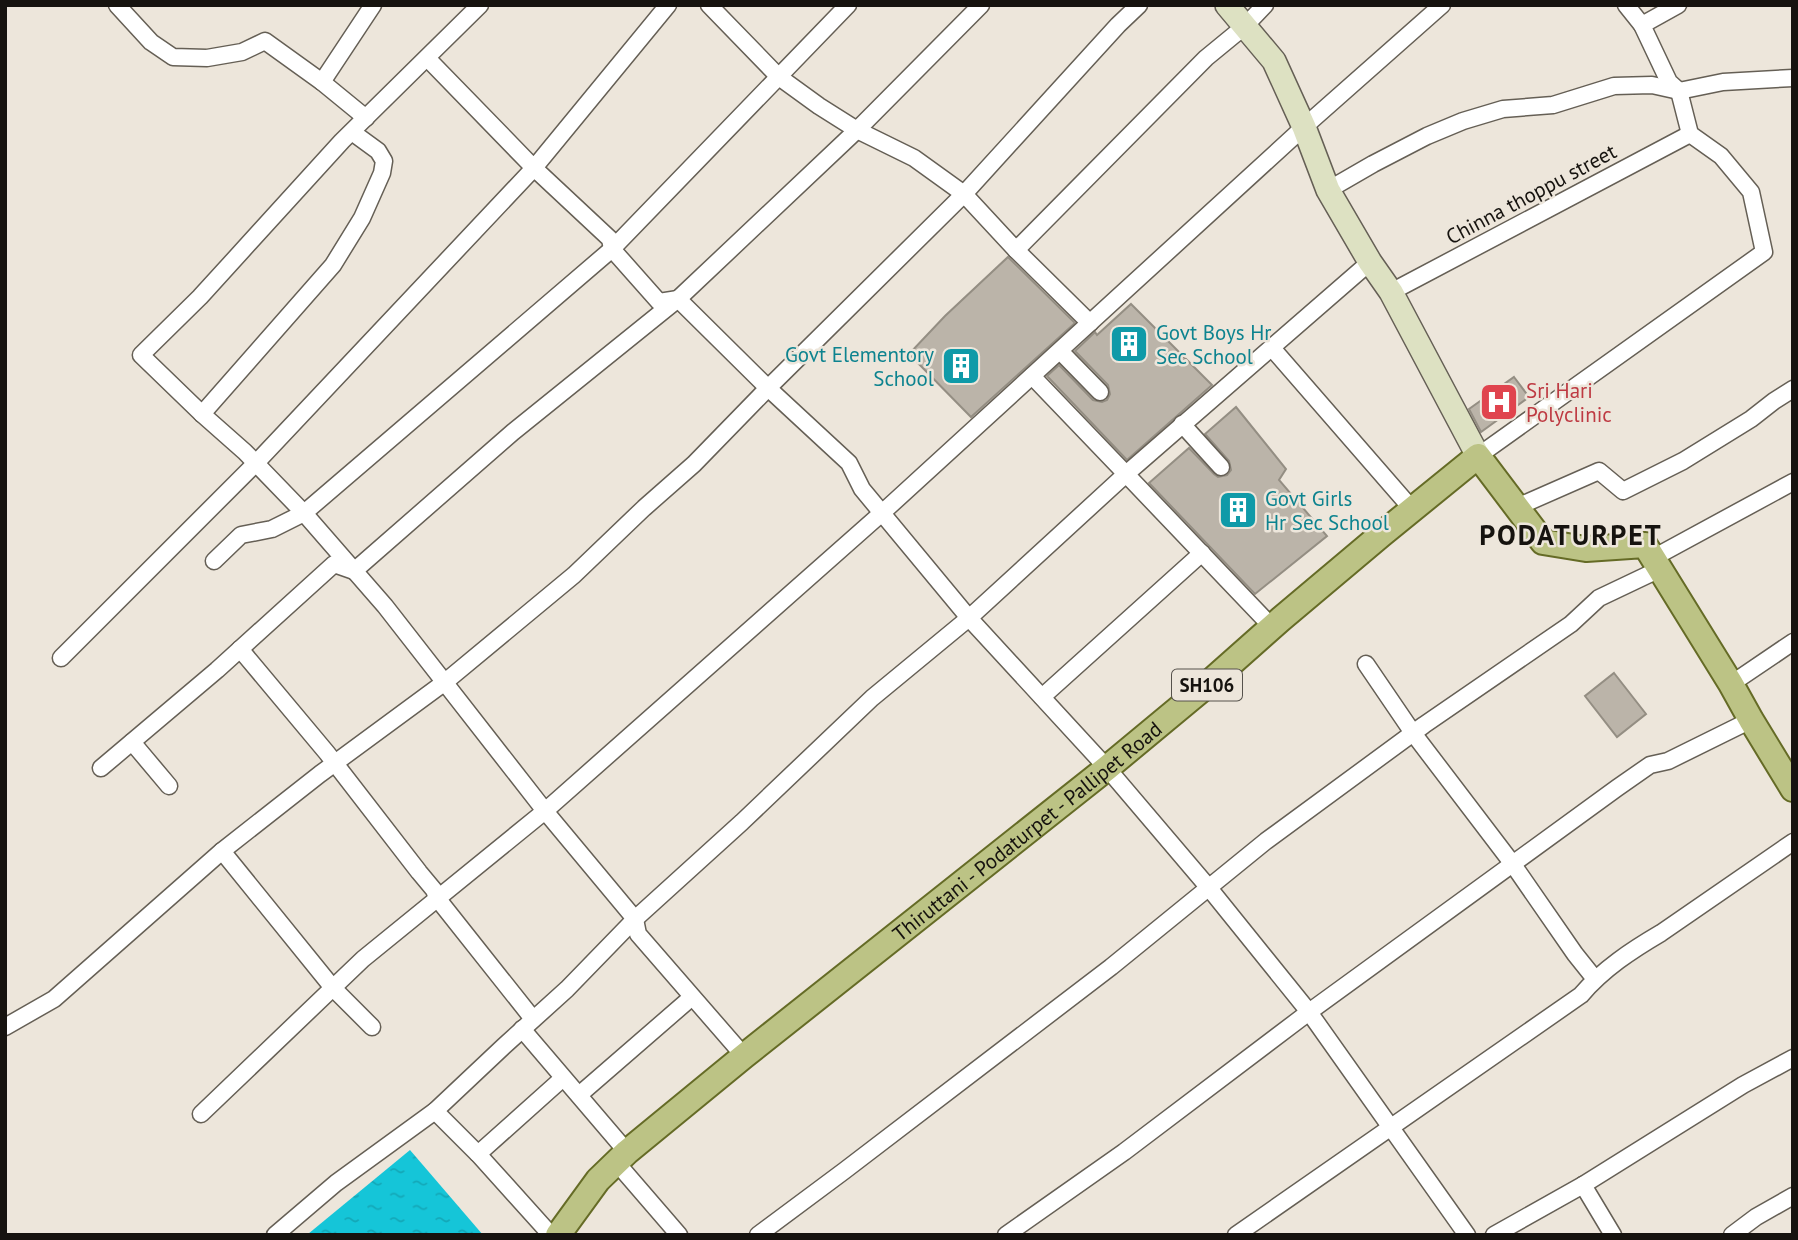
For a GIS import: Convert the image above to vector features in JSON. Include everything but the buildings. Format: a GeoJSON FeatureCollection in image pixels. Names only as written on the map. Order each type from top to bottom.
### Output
{"type":"FeatureCollection","features":[{"type":"Feature","properties":{"kind":"main road"},"geometry":{"type":"LineString","coordinates":[[1227,5],[1274,61],[1304,127],[1328,190],[1370,262],[1391,292],[1478,456],[1543,542],[1586,549],[1645,545],[1793,789]]}},
{"type":"Feature","properties":{"kind":"main road","name":"Thiruttani - Podaturpet - Pallipet Road"},"geometry":{"type":"LineString","coordinates":[[558,1235],[598,1180],[621,1157],[1107,768],[1478,456]]}},
{"type":"Feature","properties":{"kind":"street"},"geometry":{"type":"LineString","coordinates":[[117,5],[151,42],[173,57],[207,58],[242,52],[265,41],[366,118]]}},
{"type":"Feature","properties":{"kind":"street"},"geometry":{"type":"LineString","coordinates":[[322,82],[373,5]]}},
{"type":"Feature","properties":{"kind":"street"},"geometry":{"type":"LineString","coordinates":[[480,5],[352,132],[200,297],[141,355],[256,463],[304,513],[385,606],[545,811],[635,919],[638,934],[744,1056]]}},
{"type":"Feature","properties":{"kind":"street"},"geometry":{"type":"LineString","coordinates":[[61,658],[256,463],[534,168],[668,5]]}},
{"type":"Feature","properties":{"kind":"street"},"geometry":{"type":"LineString","coordinates":[[709,5],[779,77],[857,130],[914,158],[964,194],[1090,323]]}},
{"type":"Feature","properties":{"kind":"street"},"geometry":{"type":"LineString","coordinates":[[214,561],[241,535],[272,529],[304,513],[612,248],[848,5]]}},
{"type":"Feature","properties":{"kind":"street"},"geometry":{"type":"LineString","coordinates":[[354,571],[513,432],[678,299],[857,130],[981,5]]}},
{"type":"Feature","properties":{"kind":"street"},"geometry":{"type":"LineString","coordinates":[[5,1027],[54,999],[222,851],[445,682],[574,575],[695,464],[964,194],[1139,5]]}},
{"type":"Feature","properties":{"kind":"street"},"geometry":{"type":"LineString","coordinates":[[1017,250],[1206,58],[1245,26],[1265,5]]}},
{"type":"Feature","properties":{"kind":"street"},"geometry":{"type":"LineString","coordinates":[[201,1114],[363,959],[545,811],[883,512],[1304,127],[1442,5]]}},
{"type":"Feature","properties":{"kind":"street"},"geometry":{"type":"LineString","coordinates":[[1478,456],[1764,252],[1751,192],[1721,156],[1690,134],[1679,91],[1669,82],[1642,25],[1626,5]]}},
{"type":"Feature","properties":{"kind":"street"},"geometry":{"type":"LineString","coordinates":[[1642,25],[1678,5]]}},
{"type":"Feature","properties":{"kind":"street"},"geometry":{"type":"LineString","coordinates":[[427,58],[534,168],[610,239],[612,248],[659,302],[678,299]]}},
{"type":"Feature","properties":{"kind":"street"},"geometry":{"type":"LineString","coordinates":[[1328,190],[1427,136],[1503,109],[1553,106],[1615,86],[1652,85],[1679,91],[1723,82],[1793,78]]}},
{"type":"Feature","properties":{"kind":"street"},"geometry":{"type":"LineString","coordinates":[[202,414],[333,265],[362,219],[382,173],[384,161],[378,150],[352,132]]}},
{"type":"Feature","properties":{"kind":"street","name":"Chinna thoppu street"},"geometry":{"type":"LineString","coordinates":[[1391,292],[1690,134]]}},
{"type":"Feature","properties":{"kind":"street"},"geometry":{"type":"LineString","coordinates":[[275,1235],[337,1183],[435,1111],[567,989],[635,919],[752,813],[872,698],[969,618],[1182,424],[1370,262]]}},
{"type":"Feature","properties":{"kind":"street"},"geometry":{"type":"LineString","coordinates":[[678,299],[849,463],[862,489],[969,618],[1107,768],[1209,888],[1309,1012],[1467,1235]]}},
{"type":"Feature","properties":{"kind":"street"},"geometry":{"type":"LineString","coordinates":[[1272,348],[1412,509]]}},
{"type":"Feature","properties":{"kind":"street"},"geometry":{"type":"LineString","coordinates":[[1060,351],[1100,392]]}},
{"type":"Feature","properties":{"kind":"street"},"geometry":{"type":"LineString","coordinates":[[1032,376],[1272,627]]}},
{"type":"Feature","properties":{"kind":"street"},"geometry":{"type":"LineString","coordinates":[[1517,507],[1599,471],[1623,491],[1683,461],[1793,389]]}},
{"type":"Feature","properties":{"kind":"street"},"geometry":{"type":"LineString","coordinates":[[1182,424],[1221,467]]}},
{"type":"Feature","properties":{"kind":"street"},"geometry":{"type":"LineString","coordinates":[[758,1235],[1035,1026],[1266,841],[1413,733],[1571,624],[1599,597],[1793,482]]}},
{"type":"Feature","properties":{"kind":"street"},"geometry":{"type":"LineString","coordinates":[[1042,697],[1202,553]]}},
{"type":"Feature","properties":{"kind":"street"},"geometry":{"type":"LineString","coordinates":[[101,768],[334,564],[354,571]]}},
{"type":"Feature","properties":{"kind":"street"},"geometry":{"type":"LineString","coordinates":[[1731,684],[1793,642]]}},
{"type":"Feature","properties":{"kind":"street"},"geometry":{"type":"LineString","coordinates":[[240,649],[434,890],[563,1078],[579,1096],[679,1235]]}},
{"type":"Feature","properties":{"kind":"street"},"geometry":{"type":"LineString","coordinates":[[1366,664],[1413,733],[1512,863],[1595,979]]}},
{"type":"Feature","properties":{"kind":"street"},"geometry":{"type":"LineString","coordinates":[[1006,1235],[1124,1152],[1309,1012],[1650,765],[1668,761],[1751,720]]}},
{"type":"Feature","properties":{"kind":"street"},"geometry":{"type":"LineString","coordinates":[[132,742],[169,786]]}},
{"type":"Feature","properties":{"kind":"street"},"geometry":{"type":"LineString","coordinates":[[1236,1235],[1581,995],[1595,979],[1643,944],[1793,842]]}},
{"type":"Feature","properties":{"kind":"street"},"geometry":{"type":"LineString","coordinates":[[222,851],[333,988],[372,1027]]}},
{"type":"Feature","properties":{"kind":"street"},"geometry":{"type":"LineString","coordinates":[[579,1096],[692,997]]}},
{"type":"Feature","properties":{"kind":"street"},"geometry":{"type":"LineString","coordinates":[[1494,1235],[1583,1185],[1743,1085],[1793,1058]]}},
{"type":"Feature","properties":{"kind":"street"},"geometry":{"type":"LineString","coordinates":[[478,1154],[563,1078]]}},
{"type":"Feature","properties":{"kind":"street"},"geometry":{"type":"LineString","coordinates":[[435,1111],[551,1235]]}},
{"type":"Feature","properties":{"kind":"street"},"geometry":{"type":"LineString","coordinates":[[1583,1185],[1614,1235]]}},
{"type":"Feature","properties":{"kind":"street"},"geometry":{"type":"LineString","coordinates":[[1731,1235],[1793,1195]]}},
{"type":"Feature","properties":{"kind":"water"},"geometry":{"type":"Polygon","coordinates":[[[410,1150],[483,1235],[307,1235],[308,1234],[410,1150]]]}},
{"type":"Feature","properties":{"kind":"place","name":"Govt Boys Hr Sec School"},"geometry":{"type":"Point","coordinates":[1129,344]}},
{"type":"Feature","properties":{"kind":"place","name":"Govt Elementory School"},"geometry":{"type":"Point","coordinates":[961,366]}},
{"type":"Feature","properties":{"kind":"place","name":"Sri Hari Polyclinic"},"geometry":{"type":"Point","coordinates":[1499,402]}},
{"type":"Feature","properties":{"kind":"place","name":"Govt Girls Hr Sec School"},"geometry":{"type":"Point","coordinates":[1238,510]}},
{"type":"Feature","properties":{"kind":"district","name":"PODATURPET"},"geometry":{"type":"Point","coordinates":[1571,534]}}]}
